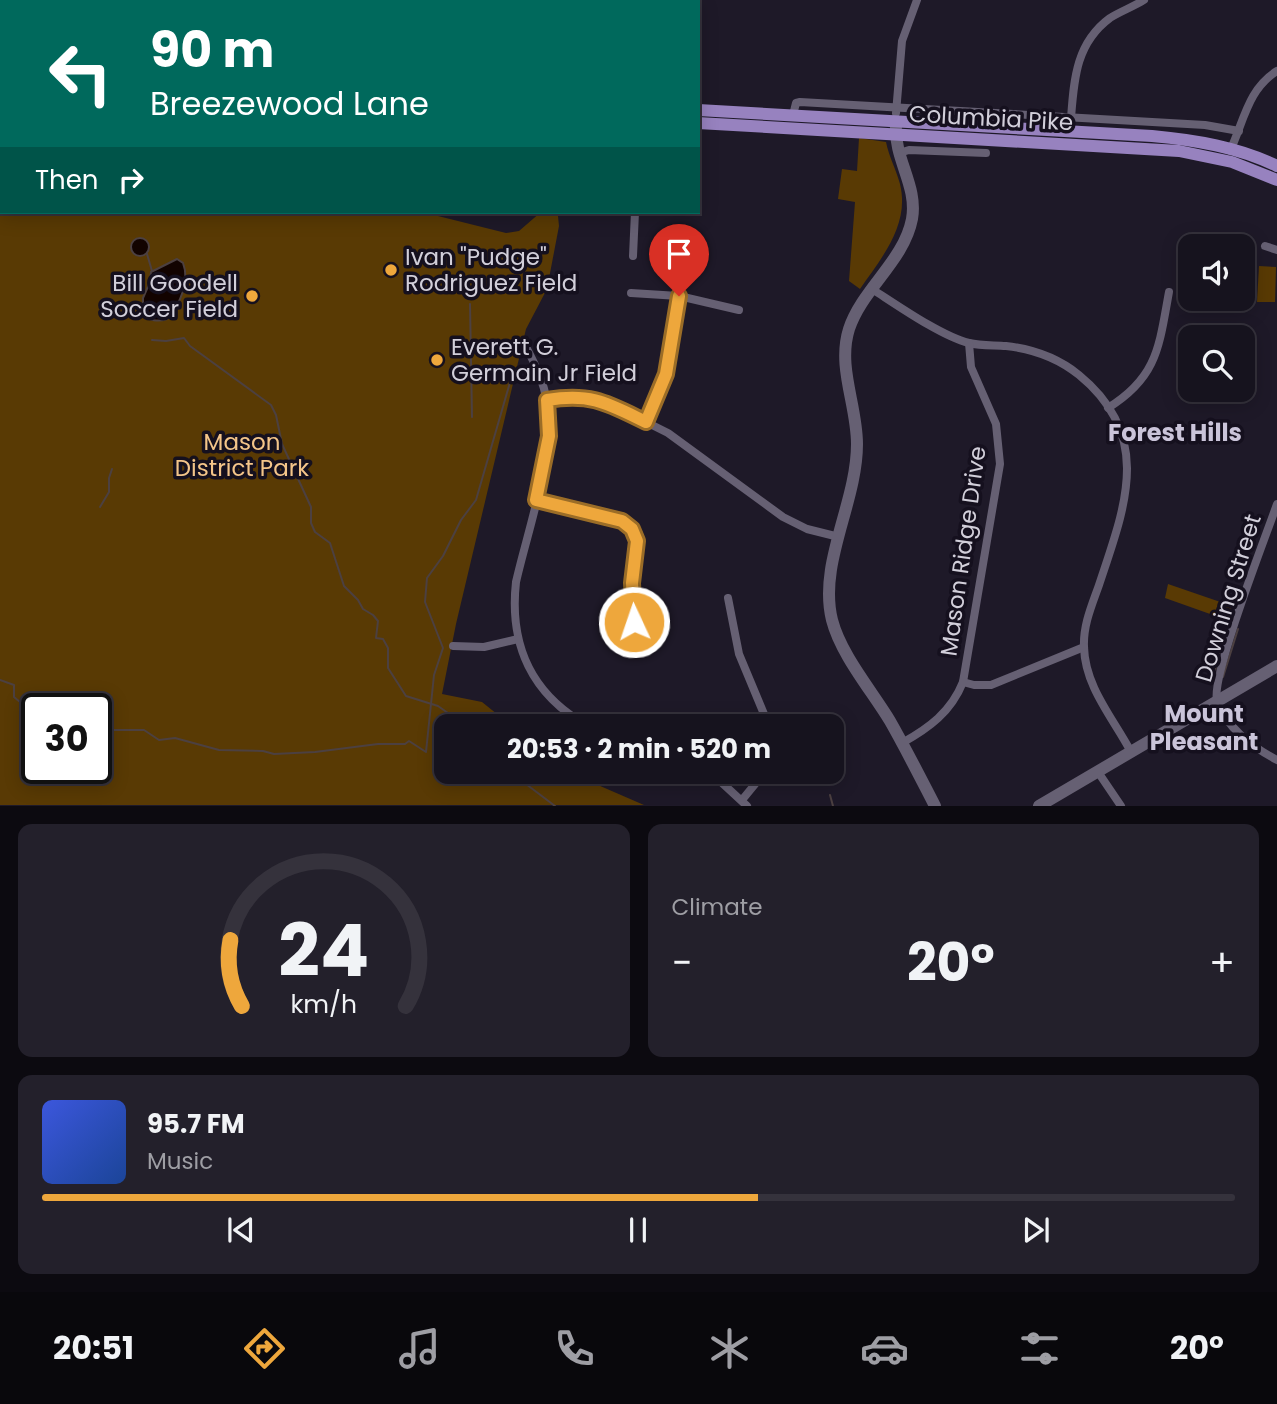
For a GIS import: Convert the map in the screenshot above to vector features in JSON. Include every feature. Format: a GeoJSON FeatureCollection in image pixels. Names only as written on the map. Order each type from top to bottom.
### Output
{"type":"FeatureCollection","features":[{"type":"Feature","properties":{"kind":"main road","name":"Columbia Pike"},"geometry":{"type":"LineString","coordinates":[[700,110],[793,115],[896,127]]}},
{"type":"Feature","properties":{"kind":"main road","name":"Columbia Pike"},"geometry":{"type":"LineString","coordinates":[[700,123],[1152,136],[1277,166]]}},
{"type":"Feature","properties":{"kind":"main road","name":"Columbia Pike"},"geometry":{"type":"LineString","coordinates":[[1228,155],[1277,180]]}},
{"type":"Feature","properties":{"kind":"street"},"geometry":{"type":"LineString","coordinates":[[917,0],[902,41],[896,127],[899,153],[911,191],[912,215],[902,246],[853,320],[846,344],[845,369],[854,412],[857,448],[853,486],[829,587],[833,624],[843,646],[902,743],[935,806]]}},
{"type":"Feature","properties":{"kind":"street"},"geometry":{"type":"LineString","coordinates":[[1071,118],[1074,76],[1086,44],[1110,18],[1144,0]]}},
{"type":"Feature","properties":{"kind":"street"},"geometry":{"type":"LineString","coordinates":[[1228,155],[1254,92],[1267,77],[1277,71]]}},
{"type":"Feature","properties":{"kind":"street"},"geometry":{"type":"LineString","coordinates":[[793,115],[796,103],[800,102],[1205,125],[1239,131]]}},
{"type":"Feature","properties":{"kind":"street"},"geometry":{"type":"LineString","coordinates":[[899,153],[909,150],[986,153]]}},
{"type":"Feature","properties":{"kind":"street"},"geometry":{"type":"LineString","coordinates":[[633,256],[635,214]]}},
{"type":"Feature","properties":{"kind":"street"},"geometry":{"type":"LineString","coordinates":[[1265,246],[1277,250]]}},
{"type":"Feature","properties":{"kind":"street"},"geometry":{"type":"LineString","coordinates":[[872,289],[948,335],[969,343],[1018,347],[1045,355],[1081,376],[1108,408],[1118,425],[1126,453],[1126,497],[1086,624],[1084,647],[1091,683],[1131,752]]}},
{"type":"Feature","properties":{"kind":"street"},"geometry":{"type":"LineString","coordinates":[[1108,408],[1140,384],[1153,363],[1169,292]]}},
{"type":"Feature","properties":{"kind":"street"},"geometry":{"type":"LineString","coordinates":[[631,293],[679,296],[739,310]]}},
{"type":"Feature","properties":{"kind":"street"},"geometry":{"type":"LineString","coordinates":[[646,422],[666,374],[679,296]]}},
{"type":"Feature","properties":{"kind":"street"},"geometry":{"type":"LineString","coordinates":[[524,343],[538,371],[547,400],[549,436],[516,582],[514,616],[518,639],[528,667],[545,692],[569,714]]}},
{"type":"Feature","properties":{"kind":"street","name":"Mason Ridge Drive"},"geometry":{"type":"LineString","coordinates":[[902,743],[922,732],[942,715],[956,698],[963,682],[1000,464],[996,424],[971,367],[969,343]]}},
{"type":"Feature","properties":{"kind":"street"},"geometry":{"type":"LineString","coordinates":[[547,400],[575,397],[596,399],[646,422],[683,443],[783,517],[807,528],[839,537]]}},
{"type":"Feature","properties":{"kind":"street"},"geometry":{"type":"LineString","coordinates":[[536,500],[622,521],[632,529],[637,541],[632,583],[636,639]]}},
{"type":"Feature","properties":{"kind":"street","name":"Downing Street"},"geometry":{"type":"LineString","coordinates":[[1277,504],[1217,685],[1218,702],[1241,735],[1277,761]]}},
{"type":"Feature","properties":{"kind":"street"},"geometry":{"type":"LineString","coordinates":[[1266,537],[1277,540]]}},
{"type":"Feature","properties":{"kind":"street"},"geometry":{"type":"LineString","coordinates":[[727,598],[739,654],[764,714]]}},
{"type":"Feature","properties":{"kind":"street"},"geometry":{"type":"LineString","coordinates":[[453,646],[484,647],[518,639]]}},
{"type":"Feature","properties":{"kind":"street"},"geometry":{"type":"LineString","coordinates":[[963,682],[991,685],[1084,647]]}},
{"type":"Feature","properties":{"kind":"street"},"geometry":{"type":"LineString","coordinates":[[1040,806],[1277,666]]}},
{"type":"Feature","properties":{"kind":"street"},"geometry":{"type":"LineString","coordinates":[[1098,772],[1122,806]]}},
{"type":"Feature","properties":{"kind":"street"},"geometry":{"type":"LineString","coordinates":[[723,784],[745,803],[757,784]]}},
{"type":"Feature","properties":{"kind":"green space"},"geometry":{"type":"Polygon","coordinates":[[[859,138],[886,142],[900,184],[902,199],[898,227],[892,240],[860,289],[849,281],[855,202],[838,199],[842,169],[857,171],[859,138]]]}},
{"type":"Feature","properties":{"kind":"green space","name":"Mason District Park"},"geometry":{"type":"Polygon","coordinates":[[[0,214],[430,214],[506,233],[519,231],[539,214],[558,216],[559,226],[547,289],[526,329],[442,694],[482,702],[497,714],[434,714],[434,784],[596,784],[644,805],[0,805],[0,214]]]}},
{"type":"Feature","properties":{"kind":"green space"},"geometry":{"type":"Polygon","coordinates":[[[1259,266],[1276,267],[1275,302],[1257,302],[1259,266]]]}},
{"type":"Feature","properties":{"kind":"green space"},"geometry":{"type":"Polygon","coordinates":[[[1168,584],[1232,606],[1227,620],[1165,598],[1168,584]]]}},
{"type":"Feature","properties":{"kind":"shaded area"},"geometry":{"type":"Polygon","coordinates":[[[140,238],[146,241],[149,247],[146,253],[140,256],[134,253],[131,247],[134,241],[140,238]]]}},
{"type":"Feature","properties":{"kind":"shaded area"},"geometry":{"type":"Polygon","coordinates":[[[177,259],[183,263],[185,270],[180,300],[167,319],[157,321],[148,318],[143,314],[143,298],[151,272],[177,259]]]}},
{"type":"Feature","properties":{"kind":"waterway"},"geometry":{"type":"LineString","coordinates":[[147,254],[152,271]]}},
{"type":"Feature","properties":{"kind":"waterway"},"geometry":{"type":"LineString","coordinates":[[470,304],[472,417]]}},
{"type":"Feature","properties":{"kind":"waterway"},"geometry":{"type":"LineString","coordinates":[[152,340],[184,338],[190,346],[271,405],[282,444],[311,507],[311,523],[315,532],[330,543],[344,586],[363,609],[378,621],[376,638],[383,639],[388,648],[388,668],[406,696],[438,706],[449,714]]}},
{"type":"Feature","properties":{"kind":"waterway"},"geometry":{"type":"LineString","coordinates":[[112,728],[144,730],[159,740],[175,738],[219,750],[263,751],[274,754],[405,744],[409,741],[426,752],[434,675],[443,648],[425,602],[427,578],[476,500],[511,379]]}},
{"type":"Feature","properties":{"kind":"waterway"},"geometry":{"type":"LineString","coordinates":[[100,507],[109,492],[112,469]]}},
{"type":"Feature","properties":{"kind":"waterway"},"geometry":{"type":"LineString","coordinates":[[1223,677],[1238,629]]}},
{"type":"Feature","properties":{"kind":"waterway"},"geometry":{"type":"LineString","coordinates":[[1220,653],[1224,642]]}},
{"type":"Feature","properties":{"kind":"waterway"},"geometry":{"type":"LineString","coordinates":[[1211,683],[1218,661]]}},
{"type":"Feature","properties":{"kind":"waterway"},"geometry":{"type":"LineString","coordinates":[[0,680],[14,685],[14,697],[21,703]]}},
{"type":"Feature","properties":{"kind":"waterway"},"geometry":{"type":"LineString","coordinates":[[1210,712],[1215,712],[1224,724]]}},
{"type":"Feature","properties":{"kind":"waterway"},"geometry":{"type":"LineString","coordinates":[[1153,746],[1167,738]]}},
{"type":"Feature","properties":{"kind":"waterway"},"geometry":{"type":"LineString","coordinates":[[526,784],[555,806]]}},
{"type":"Feature","properties":{"kind":"waterway"},"geometry":{"type":"LineString","coordinates":[[830,795],[833,806]]}},
{"type":"Feature","properties":{"kind":"place","name":"Ivan \"Pudge\" Rodriguez Field"},"geometry":{"type":"Point","coordinates":[391,270]}},
{"type":"Feature","properties":{"kind":"place","name":"Bill Goodell Soccer Field"},"geometry":{"type":"Point","coordinates":[252,296]}},
{"type":"Feature","properties":{"kind":"place","name":"Everett G. Germain Jr Field"},"geometry":{"type":"Point","coordinates":[437,360]}},
{"type":"Feature","properties":{"kind":"district","name":"Forest Hills"},"geometry":{"type":"Point","coordinates":[1175,432]}},
{"type":"Feature","properties":{"kind":"district","name":"Mount Pleasant"},"geometry":{"type":"Point","coordinates":[1204,727]}},
{"type":"Feature","properties":{"kind":"route"},"geometry":{"type":"LineString","coordinates":[[634,622],[632,583],[637,541],[636,534],[628,524],[536,500],[549,436],[547,400],[575,397],[596,399],[646,422],[666,374],[679,296]]}}]}
